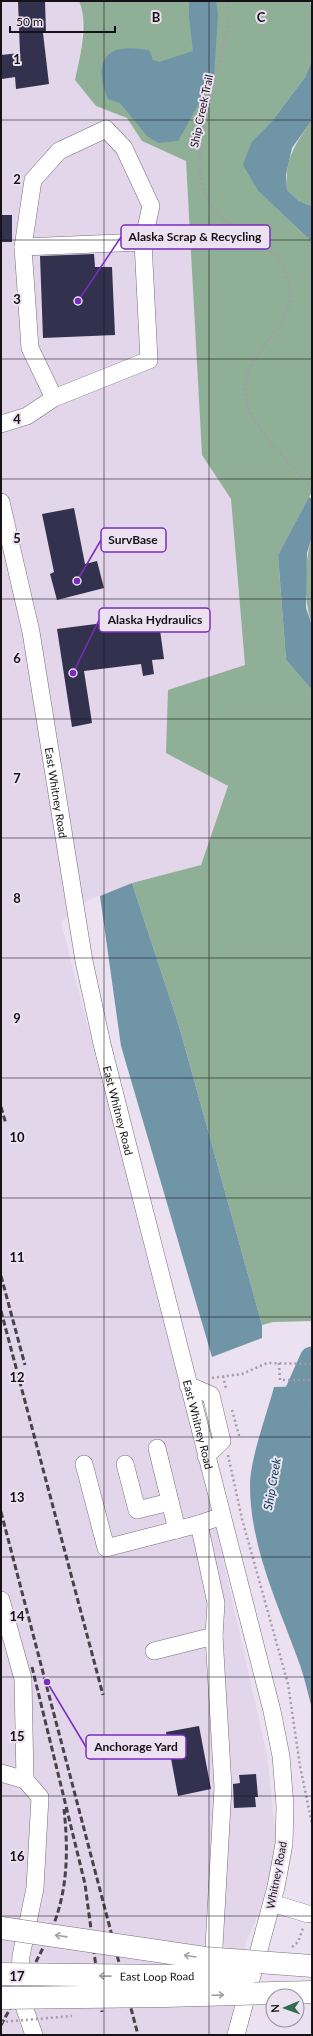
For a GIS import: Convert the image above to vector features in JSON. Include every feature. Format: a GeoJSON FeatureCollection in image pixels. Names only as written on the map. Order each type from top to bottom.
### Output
{"type":"FeatureCollection","features":[{"type":"Feature","properties":{"kind":"main road"},"geometry":{"type":"LineString","coordinates":[[1,1928],[205,1958],[312,1966]]}},
{"type":"Feature","properties":{"kind":"main road","name":"East Loop Road"},"geometry":{"type":"LineString","coordinates":[[1,1974],[164,1976],[312,1971]]}},
{"type":"Feature","properties":{"kind":"main road","name":"East Loop Road"},"geometry":{"type":"LineString","coordinates":[[1,1998],[312,1992]]}},
{"type":"Feature","properties":{"kind":"main road"},"geometry":{"type":"LineString","coordinates":[[1,2008],[165,1996]]}},
{"type":"Feature","properties":{"kind":"street"},"geometry":{"type":"LineString","coordinates":[[1,424],[27,416],[54,398],[149,360],[143,242],[151,206],[124,148],[106,129],[58,151],[33,180],[23,247],[30,348],[54,398]]}},
{"type":"Feature","properties":{"kind":"street"},"geometry":{"type":"LineString","coordinates":[[23,247],[143,242]]}},
{"type":"Feature","properties":{"kind":"street","name":"East Whitney Road"},"geometry":{"type":"LineString","coordinates":[[1,502],[31,632],[85,969],[104,1052],[272,1711]]}},
{"type":"Feature","properties":{"kind":"street"},"geometry":{"type":"LineString","coordinates":[[157,1448],[177,1530]]}},
{"type":"Feature","properties":{"kind":"street"},"geometry":{"type":"LineString","coordinates":[[84,1464],[106,1548],[199,1524],[222,1516]]}},
{"type":"Feature","properties":{"kind":"street"},"geometry":{"type":"LineString","coordinates":[[125,1464],[137,1510],[170,1502]]}},
{"type":"Feature","properties":{"kind":"street"},"geometry":{"type":"LineString","coordinates":[[199,1524],[216,1603],[214,1636],[224,1787],[214,1946]]}},
{"type":"Feature","properties":{"kind":"street"},"geometry":{"type":"LineString","coordinates":[[1,1600],[23,1679],[25,1780]]}},
{"type":"Feature","properties":{"kind":"street"},"geometry":{"type":"LineString","coordinates":[[154,1651],[214,1636]]}},
{"type":"Feature","properties":{"kind":"street","name":"Whitney Road"},"geometry":{"type":"LineString","coordinates":[[236,2035],[272,1903],[284,1844],[285,1806],[281,1756],[272,1711]]}},
{"type":"Feature","properties":{"kind":"street"},"geometry":{"type":"LineString","coordinates":[[1,1772],[25,1780],[40,1797],[35,1888],[21,1956],[19,1992],[34,2035]]}},
{"type":"Feature","properties":{"kind":"street"},"geometry":{"type":"LineString","coordinates":[[272,1903],[308,1914]]}},
{"type":"Feature","properties":{"kind":"path","name":"Ship Creek Trail"},"geometry":{"type":"LineString","coordinates":[[227,1],[227,29],[199,157],[199,172],[204,192],[211,204],[231,225],[258,240],[274,252],[282,264],[291,295],[288,311],[251,363],[246,376],[245,392],[249,409],[265,435],[312,488]]}},
{"type":"Feature","properties":{"kind":"path"},"geometry":{"type":"LineString","coordinates":[[188,1383],[242,1374],[273,1362],[312,1364]]}},
{"type":"Feature","properties":{"kind":"path"},"geometry":{"type":"LineString","coordinates":[[279,1363],[280,1380],[312,1380]]}},
{"type":"Feature","properties":{"kind":"path"},"geometry":{"type":"LineString","coordinates":[[223,1376],[227,1390]]}},
{"type":"Feature","properties":{"kind":"path"},"geometry":{"type":"LineString","coordinates":[[230,1405],[239,1435],[235,1440]]}},
{"type":"Feature","properties":{"kind":"path"},"geometry":{"type":"LineString","coordinates":[[227,1451],[242,1519],[288,1684],[300,1766],[312,1824]]}},
{"type":"Feature","properties":{"kind":"shaded area"},"geometry":{"type":"Polygon","coordinates":[[[1,1],[79,1],[83,11],[81,51],[75,80],[96,106],[127,118],[142,141],[186,161],[202,455],[231,499],[245,665],[166,753],[228,786],[201,865],[132,883],[88,900],[61,922],[215,1524],[267,1755],[279,1869],[246,1942],[228,2035],[1,2035],[1,1]]]}},
{"type":"Feature","properties":{"kind":"green space"},"geometry":{"type":"Polygon","coordinates":[[[79,1],[310,1],[312,10],[312,60],[305,77],[272,121],[252,141],[259,192],[312,242],[312,492],[278,555],[286,660],[312,690],[312,1321],[273,1322],[262,1325],[179,1026],[132,883],[201,865],[228,786],[166,753],[168,690],[245,665],[231,499],[202,455],[186,161],[142,141],[127,118],[96,106],[75,80],[83,40],[82,10],[79,1]]]}},
{"type":"Feature","properties":{"kind":"green space"},"geometry":{"type":"Polygon","coordinates":[[[312,120],[312,206],[299,201],[287,190],[287,179],[289,161],[292,153],[300,137],[312,120]]]}},
{"type":"Feature","properties":{"kind":"green space"},"geometry":{"type":"Polygon","coordinates":[[[312,537],[312,625],[307,604],[306,570],[312,537]]]}},
{"type":"Feature","properties":{"kind":"water"},"geometry":{"type":"Polygon","coordinates":[[[189,1],[216,1],[218,14],[214,77],[178,141],[158,143],[147,136],[120,103],[108,99],[102,77],[103,62],[107,56],[113,52],[124,48],[149,50],[153,60],[159,62],[193,51],[189,17],[189,1]]]}},
{"type":"Feature","properties":{"kind":"water"},"geometry":{"type":"Polygon","coordinates":[[[312,60],[312,120],[292,148],[286,175],[287,190],[299,201],[312,206],[312,242],[259,192],[243,165],[252,141],[272,121],[305,77],[312,60]]]}},
{"type":"Feature","properties":{"kind":"water"},"geometry":{"type":"Polygon","coordinates":[[[309,497],[312,499],[312,537],[307,553],[306,608],[312,625],[312,690],[286,660],[278,555],[309,497]]]}},
{"type":"Feature","properties":{"kind":"water"},"geometry":{"type":"Polygon","coordinates":[[[132,883],[179,1026],[262,1325],[262,1338],[212,1357],[121,1046],[100,896],[132,883]]]}},
{"type":"Feature","properties":{"kind":"water"},"geometry":{"type":"Polygon","coordinates":[[[312,1386],[312,1709],[302,1670],[275,1599],[260,1554],[251,1508],[250,1485],[256,1450],[274,1387],[312,1386]]]}},
{"type":"Feature","properties":{"kind":"building"},"geometry":{"type":"Polygon","coordinates":[[[18,1],[45,1],[46,33],[43,33],[49,84],[16,89],[15,77],[2,79],[1,55],[20,53],[18,1]]]}},
{"type":"Feature","properties":{"kind":"building"},"geometry":{"type":"Polygon","coordinates":[[[1,215],[12,215],[12,242],[1,242],[1,215]]]}},
{"type":"Feature","properties":{"kind":"building"},"geometry":{"type":"Polygon","coordinates":[[[94,254],[95,267],[112,267],[115,335],[43,338],[40,256],[94,254]]]}},
{"type":"Feature","properties":{"kind":"building"},"geometry":{"type":"Polygon","coordinates":[[[74,508],[85,564],[97,561],[104,588],[57,600],[50,574],[54,572],[42,514],[74,508]]]}},
{"type":"Feature","properties":{"kind":"building"},"geometry":{"type":"Polygon","coordinates":[[[150,617],[152,631],[160,630],[164,659],[152,660],[154,674],[143,676],[141,664],[84,671],[92,723],[72,727],[57,629],[150,617]]]}},
{"type":"Feature","properties":{"kind":"building"},"geometry":{"type":"Polygon","coordinates":[[[199,1726],[211,1789],[178,1796],[166,1732],[199,1726]]]}},
{"type":"Feature","properties":{"kind":"building"},"geometry":{"type":"Polygon","coordinates":[[[256,1774],[258,1797],[255,1797],[256,1807],[234,1808],[233,1784],[240,1783],[239,1775],[256,1774]]]}},
{"type":"Feature","properties":{"kind":"waterway","name":"Ship Creek"},"geometry":{"type":"LineString","coordinates":[[288,1419],[296,1395],[312,1359]]}},
{"type":"Feature","properties":{"kind":"railway"},"geometry":{"type":"LineString","coordinates":[[1,1107],[6,1124]]}},
{"type":"Feature","properties":{"kind":"railway"},"geometry":{"type":"LineString","coordinates":[[1,1276],[25,1365]]}},
{"type":"Feature","properties":{"kind":"railway"},"geometry":{"type":"LineString","coordinates":[[1,1311],[103,1695]]}},
{"type":"Feature","properties":{"kind":"railway"},"geometry":{"type":"LineString","coordinates":[[1,1512],[138,2035]]}},
{"type":"Feature","properties":{"kind":"railway"},"geometry":{"type":"LineString","coordinates":[[32,1667],[85,1884],[102,2012]]}},
{"type":"Feature","properties":{"kind":"railway"},"geometry":{"type":"LineString","coordinates":[[1,2025],[44,1945],[60,1905],[66,1864],[64,1809]]}},
{"type":"Feature","properties":{"kind":"place","name":"Alaska Scrap & Recycling"},"geometry":{"type":"Point","coordinates":[78,301]}},
{"type":"Feature","properties":{"kind":"place","name":"SurvBase"},"geometry":{"type":"Point","coordinates":[77,581]}},
{"type":"Feature","properties":{"kind":"place","name":"Alaska Hydraulics"},"geometry":{"type":"Point","coordinates":[73,673]}},
{"type":"Feature","properties":{"kind":"place","name":"Anchorage Yard"},"geometry":{"type":"Point","coordinates":[47,1682]}}]}
